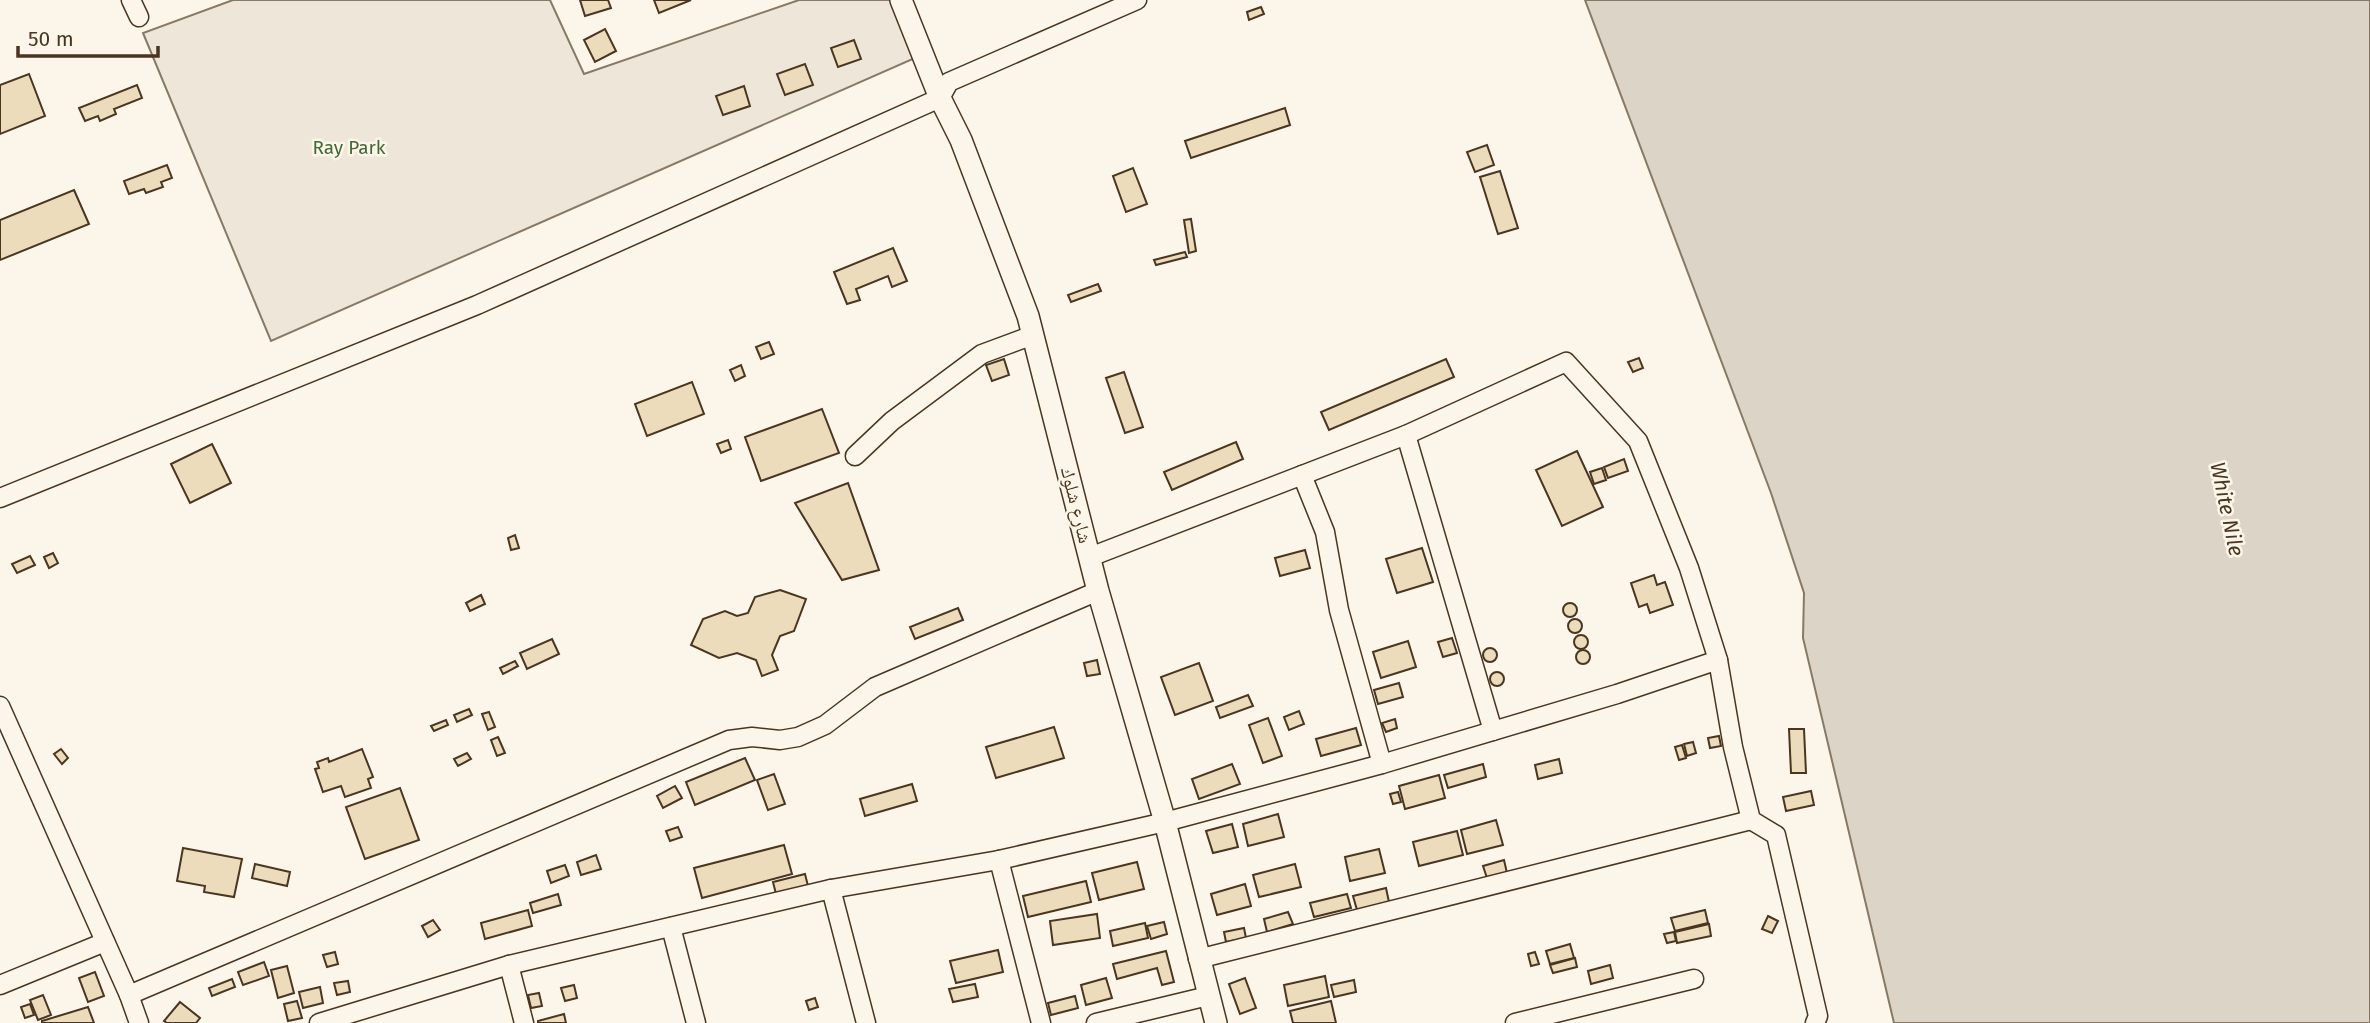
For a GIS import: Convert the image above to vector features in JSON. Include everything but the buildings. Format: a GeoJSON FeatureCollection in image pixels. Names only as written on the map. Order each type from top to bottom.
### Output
{"type":"FeatureCollection","features":[{"type":"Feature","properties":{"kind":"street"},"geometry":{"type":"LineString","coordinates":[[131,0],[139,17]]}},
{"type":"Feature","properties":{"kind":"street","name":"شارع شلوك"},"geometry":{"type":"LineString","coordinates":[[901,0],[940,98],[961,140],[1028,316],[1098,591],[1165,822],[1216,1023]]}},
{"type":"Feature","properties":{"kind":"street"},"geometry":{"type":"LineString","coordinates":[[0,498],[477,305],[940,98],[949,82],[1137,0]]}},
{"type":"Feature","properties":{"kind":"street"},"geometry":{"type":"LineString","coordinates":[[855,456],[892,421],[982,354],[1033,335]]}},
{"type":"Feature","properties":{"kind":"street"},"geometry":{"type":"LineString","coordinates":[[1090,556],[1406,435],[1566,362],[1638,441],[1689,568],[1718,660],[1733,747],[1751,820]]}},
{"type":"Feature","properties":{"kind":"street"},"geometry":{"type":"LineString","coordinates":[[1406,435],[1493,731]]}},
{"type":"Feature","properties":{"kind":"street"},"geometry":{"type":"LineString","coordinates":[[1302,475],[1325,532],[1339,610],[1382,764]]}},
{"type":"Feature","properties":{"kind":"street"},"geometry":{"type":"LineString","coordinates":[[129,995],[729,740],[751,737],[780,740],[807,733],[825,725],[875,687],[1098,591]]}},
{"type":"Feature","properties":{"kind":"street"},"geometry":{"type":"LineString","coordinates":[[318,1023],[345,1018],[509,965],[831,889],[999,860],[1165,822],[1382,764],[1617,694],[1718,660]]}},
{"type":"Feature","properties":{"kind":"street"},"geometry":{"type":"LineString","coordinates":[[0,706],[139,1023]]}},
{"type":"Feature","properties":{"kind":"street"},"geometry":{"type":"LineString","coordinates":[[1198,960],[1751,820],[1776,835],[1818,1016],[1815,1023]]}},
{"type":"Feature","properties":{"kind":"street"},"geometry":{"type":"LineString","coordinates":[[999,860],[1041,1023]]}},
{"type":"Feature","properties":{"kind":"street"},"geometry":{"type":"LineString","coordinates":[[831,889],[866,1023]]}},
{"type":"Feature","properties":{"kind":"street"},"geometry":{"type":"LineString","coordinates":[[671,927],[696,1023]]}},
{"type":"Feature","properties":{"kind":"street"},"geometry":{"type":"LineString","coordinates":[[0,985],[105,942]]}},
{"type":"Feature","properties":{"kind":"street"},"geometry":{"type":"LineString","coordinates":[[509,965],[524,1023]]}},
{"type":"Feature","properties":{"kind":"street"},"geometry":{"type":"LineString","coordinates":[[1515,1023],[1694,979]]}},
{"type":"Feature","properties":{"kind":"street"},"geometry":{"type":"LineString","coordinates":[[1096,1023],[1208,996]]}},
{"type":"Feature","properties":{"kind":"green space","name":"Ray Park"},"geometry":{"type":"Polygon","coordinates":[[[233,0],[550,0],[584,74],[799,0],[891,0],[915,58],[271,341],[143,33],[233,0]]]}},
{"type":"Feature","properties":{"kind":"water","name":"White Nile"},"geometry":{"type":"Polygon","coordinates":[[[1585,0],[2370,0],[2370,1023],[1894,1023],[1803,638],[1804,593],[1771,493],[1585,0]]]}}]}
